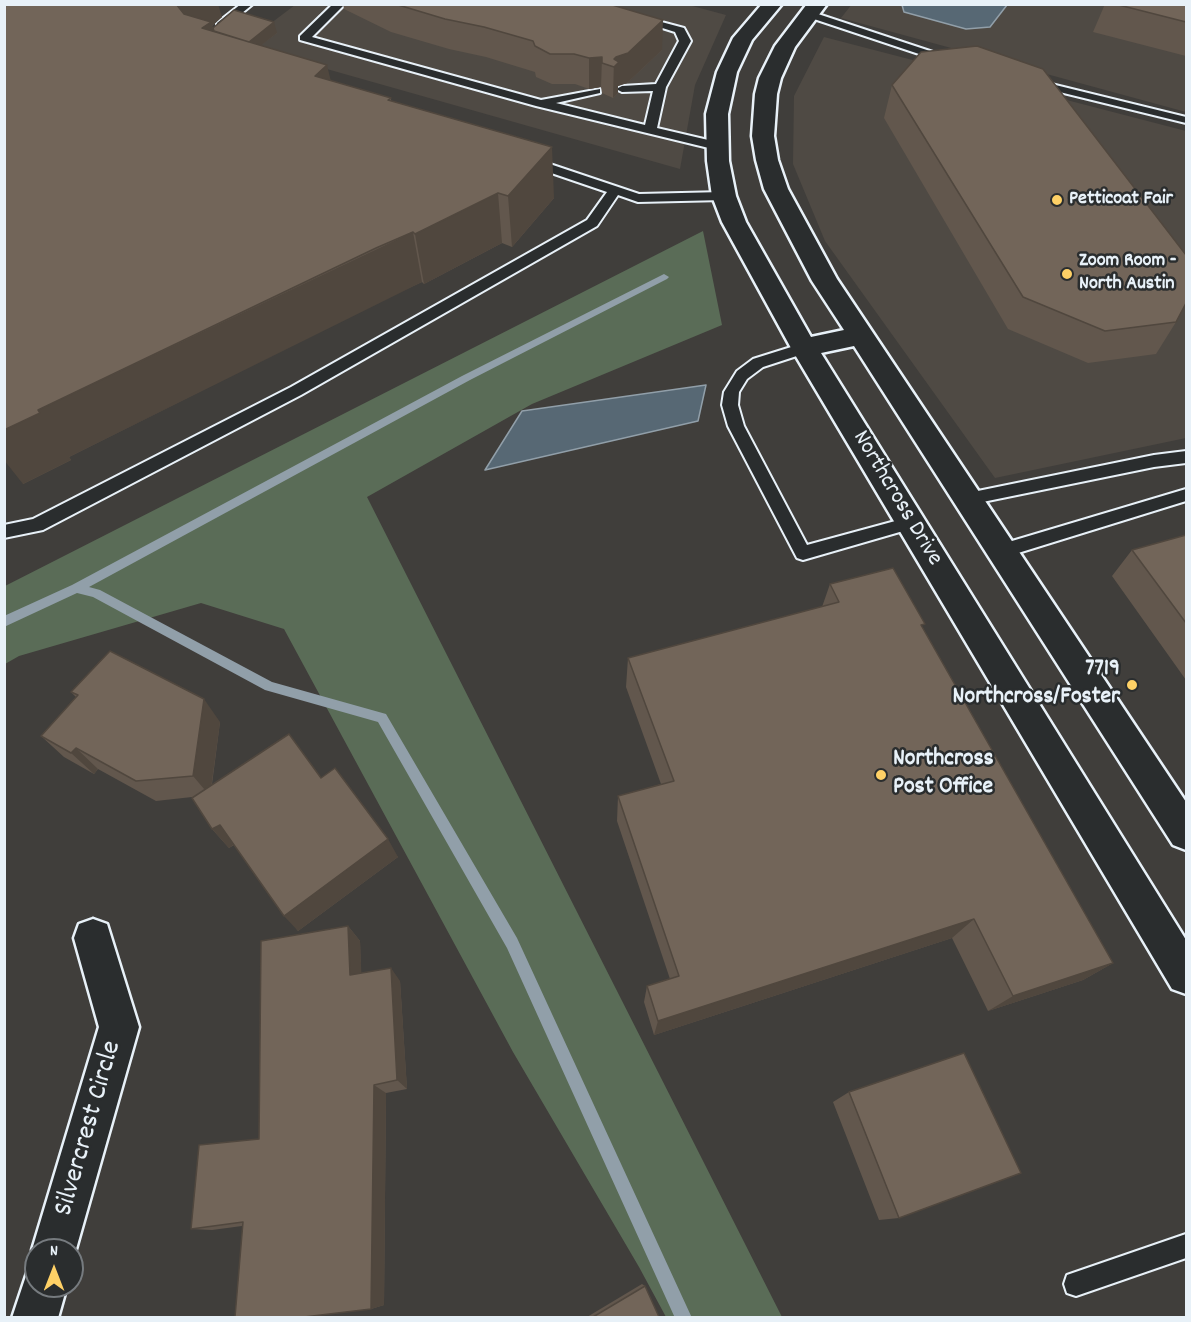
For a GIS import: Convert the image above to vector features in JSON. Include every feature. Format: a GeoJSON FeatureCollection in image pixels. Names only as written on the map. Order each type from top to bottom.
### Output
{"type":"FeatureCollection","features":[{"type":"Feature","properties":{"kind":"street"},"geometry":{"type":"LineString","coordinates":[[772,5],[814,9]]}},
{"type":"Feature","properties":{"kind":"street","name":"Northcross Drive"},"geometry":{"type":"LineString","coordinates":[[772,5],[743,38],[727,72],[717,114],[717,146],[724,196],[734,222],[804,348],[1186,975]]}},
{"type":"Feature","properties":{"kind":"street"},"geometry":{"type":"LineString","coordinates":[[814,9],[785,46],[770,78],[764,106],[763,136],[767,160],[776,189],[825,281],[1186,833]]}},
{"type":"Feature","properties":{"kind":"street"},"geometry":{"type":"LineString","coordinates":[[804,348],[860,335]]}},
{"type":"Feature","properties":{"kind":"street","name":"Silvercrest Circle"},"geometry":{"type":"LineString","coordinates":[[58,1238],[119,1027],[93,938]]}},
{"type":"Feature","properties":{"kind":"street"},"geometry":{"type":"LineString","coordinates":[[35,1317],[41,1298]]}},
{"type":"Feature","properties":{"kind":"lane"},"geometry":{"type":"LineString","coordinates":[[210,34],[248,4]]}},
{"type":"Feature","properties":{"kind":"lane"},"geometry":{"type":"LineString","coordinates":[[340,4],[304,38],[540,103],[717,146]]}},
{"type":"Feature","properties":{"kind":"lane"},"geometry":{"type":"LineString","coordinates":[[814,9],[956,64]]}},
{"type":"Feature","properties":{"kind":"lane"},"geometry":{"type":"LineString","coordinates":[[626,16],[680,30],[685,41],[660,87],[650,130]]}},
{"type":"Feature","properties":{"kind":"lane"},"geometry":{"type":"LineString","coordinates":[[1025,80],[1186,120]]}},
{"type":"Feature","properties":{"kind":"lane"},"geometry":{"type":"LineString","coordinates":[[622,89],[660,87]]}},
{"type":"Feature","properties":{"kind":"lane"},"geometry":{"type":"LineString","coordinates":[[540,103],[596,91]]}},
{"type":"Feature","properties":{"kind":"lane"},"geometry":{"type":"LineString","coordinates":[[521,158],[638,198],[724,196]]}},
{"type":"Feature","properties":{"kind":"lane"},"geometry":{"type":"LineString","coordinates":[[4,532],[38,525],[296,391],[592,223],[615,190]]}},
{"type":"Feature","properties":{"kind":"lane"},"geometry":{"type":"LineString","coordinates":[[804,348],[758,363],[742,375],[732,392],[730,405],[736,426],[803,554],[910,522]]}},
{"type":"Feature","properties":{"kind":"lane"},"geometry":{"type":"LineString","coordinates":[[968,499],[1154,461],[1186,458]]}},
{"type":"Feature","properties":{"kind":"lane"},"geometry":{"type":"LineString","coordinates":[[1002,551],[1186,495]]}},
{"type":"Feature","properties":{"kind":"lane"},"geometry":{"type":"LineString","coordinates":[[1076,1284],[1186,1246]]}},
{"type":"Feature","properties":{"kind":"shaded area"},"geometry":{"type":"Polygon","coordinates":[[[685,4],[726,15],[695,85],[680,169],[242,45],[295,5],[685,4]]]}},
{"type":"Feature","properties":{"kind":"shaded area"},"geometry":{"type":"Polygon","coordinates":[[[852,4],[1186,5],[1186,112],[841,18],[852,4]]]}},
{"type":"Feature","properties":{"kind":"shaded area"},"geometry":{"type":"Polygon","coordinates":[[[824,37],[1186,131],[1186,438],[995,478],[825,241],[793,164],[794,96],[824,37]]]}},
{"type":"Feature","properties":{"kind":"green space"},"geometry":{"type":"Polygon","coordinates":[[[703,231],[722,325],[532,404],[367,497],[782,1317],[666,1317],[513,1052],[284,629],[201,603],[19,656],[5,664],[5,586],[703,231]]]}},
{"type":"Feature","properties":{"kind":"water"},"geometry":{"type":"Polygon","coordinates":[[[902,4],[1007,5],[990,27],[966,29],[904,12],[902,4]]]}},
{"type":"Feature","properties":{"kind":"water"},"geometry":{"type":"Polygon","coordinates":[[[706,385],[698,421],[485,470],[522,411],[706,385]]]}},
{"type":"Feature","properties":{"kind":"building"},"geometry":{"type":"Polygon","coordinates":[[[4,4],[176,4],[184,14],[211,22],[202,28],[327,65],[315,76],[391,98],[388,100],[552,147],[508,196],[498,193],[415,234],[413,232],[376,248],[38,410],[40,413],[4,430],[4,4]]]}},
{"type":"Feature","properties":{"kind":"building"},"geometry":{"type":"Polygon","coordinates":[[[395,4],[609,4],[663,20],[628,53],[616,57],[614,59],[619,62],[614,67],[602,63],[602,57],[550,54],[535,46],[533,41],[395,4]]]}},
{"type":"Feature","properties":{"kind":"building"},"geometry":{"type":"Polygon","coordinates":[[[1115,4],[1186,4],[1186,22],[1115,4]]]}},
{"type":"Feature","properties":{"kind":"building"},"geometry":{"type":"Polygon","coordinates":[[[234,10],[274,22],[249,42],[214,31],[213,28],[234,10]]]}},
{"type":"Feature","properties":{"kind":"building"},"geometry":{"type":"Polygon","coordinates":[[[977,46],[1043,69],[1186,255],[1186,303],[1176,322],[1105,331],[1023,297],[892,85],[921,52],[977,46]]]}},
{"type":"Feature","properties":{"kind":"building"},"geometry":{"type":"Polygon","coordinates":[[[1186,535],[1186,623],[1132,550],[1186,535]]]}},
{"type":"Feature","properties":{"kind":"building"},"geometry":{"type":"Polygon","coordinates":[[[893,568],[925,624],[921,625],[1113,963],[1013,996],[974,919],[658,1021],[647,986],[679,976],[618,796],[674,781],[628,658],[839,602],[830,584],[893,568]]]}},
{"type":"Feature","properties":{"kind":"building"},"geometry":{"type":"Polygon","coordinates":[[[110,651],[204,699],[193,776],[136,781],[76,748],[71,753],[41,736],[78,695],[71,692],[110,651]]]}},
{"type":"Feature","properties":{"kind":"building"},"geometry":{"type":"Polygon","coordinates":[[[289,734],[321,778],[335,768],[388,839],[284,916],[220,825],[212,829],[192,798],[289,734]]]}},
{"type":"Feature","properties":{"kind":"building"},"geometry":{"type":"Polygon","coordinates":[[[348,926],[350,975],[391,968],[397,1080],[374,1085],[371,1309],[304,1317],[235,1317],[243,1222],[191,1229],[199,1145],[259,1139],[261,941],[348,926]]]}},
{"type":"Feature","properties":{"kind":"building"},"geometry":{"type":"Polygon","coordinates":[[[964,1053],[1021,1173],[899,1218],[849,1092],[964,1053]]]}},
{"type":"Feature","properties":{"kind":"building"},"geometry":{"type":"Polygon","coordinates":[[[645,1286],[659,1317],[593,1317],[645,1286]]]}},
{"type":"Feature","properties":{"kind":"waterway"},"geometry":{"type":"LineString","coordinates":[[76,588],[466,378],[664,277]]}},
{"type":"Feature","properties":{"kind":"waterway"},"geometry":{"type":"LineString","coordinates":[[4,622],[76,588]]}},
{"type":"Feature","properties":{"kind":"waterway"},"geometry":{"type":"LineString","coordinates":[[76,588],[96,593],[269,686],[382,718],[512,943],[684,1318]]}},
{"type":"Feature","properties":{"kind":"place","name":"Petticoat Fair"},"geometry":{"type":"Point","coordinates":[1057,200]}},
{"type":"Feature","properties":{"kind":"place","name":"Zoom Room - North Austin"},"geometry":{"type":"Point","coordinates":[1067,274]}},
{"type":"Feature","properties":{"kind":"place","name":"7719 Northcross/Foster"},"geometry":{"type":"Point","coordinates":[1132,685]}},
{"type":"Feature","properties":{"kind":"place","name":"Northcross Post Office"},"geometry":{"type":"Point","coordinates":[881,775]}}]}
